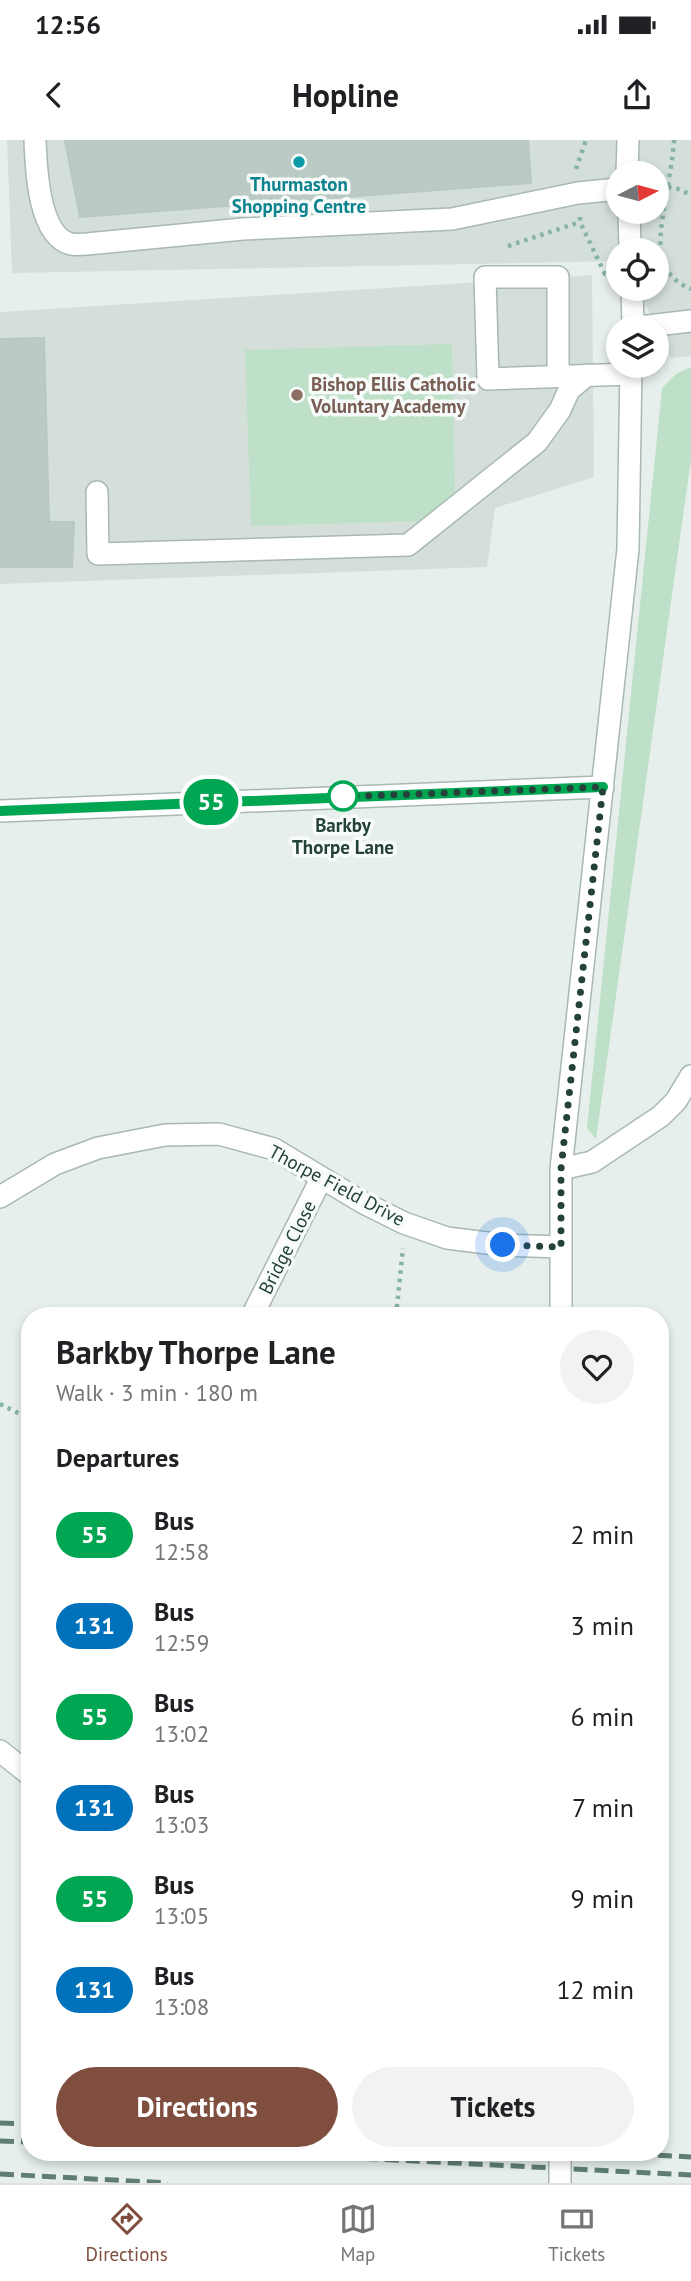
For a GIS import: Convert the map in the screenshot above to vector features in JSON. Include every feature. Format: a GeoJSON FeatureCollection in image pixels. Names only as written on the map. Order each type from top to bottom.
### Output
{"type":"FeatureCollection","features":[{"type":"Feature","properties":{"kind":"street"},"geometry":{"type":"LineString","coordinates":[[34,140],[44,214],[56,235],[69,244],[243,229],[452,219],[606,190]]}},
{"type":"Feature","properties":{"kind":"street"},"geometry":{"type":"LineString","coordinates":[[627,161],[628,140]]}},
{"type":"Feature","properties":{"kind":"street"},"geometry":{"type":"LineString","coordinates":[[558,376],[558,278],[485,277],[488,379],[587,375],[606,373]]}},
{"type":"Feature","properties":{"kind":"street"},"geometry":{"type":"LineString","coordinates":[[669,323],[691,321]]}},
{"type":"Feature","properties":{"kind":"street"},"geometry":{"type":"LineString","coordinates":[[97,492],[98,554],[408,545],[537,442],[560,410],[569,390],[587,375]]}},
{"type":"Feature","properties":{"kind":"street"},"geometry":{"type":"LineString","coordinates":[[561,1307],[561,1169],[628,549],[631,378]]}},
{"type":"Feature","properties":{"kind":"street"},"geometry":{"type":"LineString","coordinates":[[0,811],[603,787]]}},
{"type":"Feature","properties":{"kind":"street"},"geometry":{"type":"LineString","coordinates":[[561,1169],[592,1162],[683,1101],[691,1076]]}},
{"type":"Feature","properties":{"kind":"street","name":"Thorpe Field Drive"},"geometry":{"type":"LineString","coordinates":[[0,1197],[55,1164],[99,1148],[165,1135],[219,1134],[274,1149],[362,1202],[404,1223],[447,1238],[503,1245],[561,1247]]}},
{"type":"Feature","properties":{"kind":"street","name":"Bridge Close"},"geometry":{"type":"LineString","coordinates":[[257,1307],[321,1179]]}},
{"type":"Feature","properties":{"kind":"street"},"geometry":{"type":"LineString","coordinates":[[0,1751],[21,1768]]}},
{"type":"Feature","properties":{"kind":"street"},"geometry":{"type":"LineString","coordinates":[[560,2161],[560,2183]]}},
{"type":"Feature","properties":{"kind":"path"},"geometry":{"type":"LineString","coordinates":[[669,179],[674,140]]}},
{"type":"Feature","properties":{"kind":"path"},"geometry":{"type":"LineString","coordinates":[[669,187],[691,195]]}},
{"type":"Feature","properties":{"kind":"path"},"geometry":{"type":"LineString","coordinates":[[508,246],[580,222],[606,274]]}},
{"type":"Feature","properties":{"kind":"path"},"geometry":{"type":"LineString","coordinates":[[663,224],[662,260],[673,279],[691,289]]}},
{"type":"Feature","properties":{"kind":"path"},"geometry":{"type":"LineString","coordinates":[[397,1307],[404,1223]]}},
{"type":"Feature","properties":{"kind":"path"},"geometry":{"type":"LineString","coordinates":[[0,1404],[21,1414]]}},
{"type":"Feature","properties":{"kind":"shaded area","name":"Thurmaston Shopping Centre"},"geometry":{"type":"Polygon","coordinates":[[[7,140],[691,140],[691,356],[671,358],[669,315],[650,315],[644,301],[669,301],[669,238],[606,238],[606,261],[12,273],[7,140]]]}},
{"type":"Feature","properties":{"kind":"shaded area","name":"Bishop Ellis Catholic Voluntary Academy"},"geometry":{"type":"Polygon","coordinates":[[[592,275],[594,477],[495,508],[487,567],[0,584],[0,312],[592,275]]]}},
{"type":"Feature","properties":{"kind":"green space"},"geometry":{"type":"Polygon","coordinates":[[[452,344],[455,494],[425,521],[251,526],[245,350],[452,344]]]}},
{"type":"Feature","properties":{"kind":"green space"},"geometry":{"type":"Polygon","coordinates":[[[691,367],[691,459],[596,1139],[587,1128],[662,388],[676,374],[691,367]]]}},
{"type":"Feature","properties":{"kind":"building","name":"Thurmaston Shopping Centre"},"geometry":{"type":"Polygon","coordinates":[[[65,140],[528,140],[531,183],[80,217],[65,140]]]}},
{"type":"Feature","properties":{"kind":"building"},"geometry":{"type":"Polygon","coordinates":[[[44,338],[49,522],[74,522],[72,567],[0,567],[0,339],[44,338]]]}},
{"type":"Feature","properties":{"kind":"railway"},"geometry":{"type":"LineString","coordinates":[[0,2123],[21,2124]]}},
{"type":"Feature","properties":{"kind":"railway"},"geometry":{"type":"LineString","coordinates":[[0,2141],[21,2142]]}},
{"type":"Feature","properties":{"kind":"railway"},"geometry":{"type":"LineString","coordinates":[[669,2156],[691,2157]]}},
{"type":"Feature","properties":{"kind":"railway"},"geometry":{"type":"LineString","coordinates":[[415,2161],[691,2175]]}},
{"type":"Feature","properties":{"kind":"railway"},"geometry":{"type":"LineString","coordinates":[[0,2174],[168,2183]]}},
{"type":"Feature","properties":{"kind":"bus line","name":"55"},"geometry":{"type":"LineString","coordinates":[[0,811],[603,787]]}},
{"type":"Feature","properties":{"kind":"place","name":"Thurmaston Shopping Centre"},"geometry":{"type":"Point","coordinates":[299,162]}},
{"type":"Feature","properties":{"kind":"place","name":"Bishop Ellis Catholic Voluntary Academy"},"geometry":{"type":"Point","coordinates":[297,395]}},
{"type":"Feature","properties":{"kind":"place","name":"Barkby Thorpe Lane"},"geometry":{"type":"Point","coordinates":[343,796]}},
{"type":"Feature","properties":{"kind":"route"},"geometry":{"type":"LineString","coordinates":[[343,796],[337,797],[603,787],[561,1169],[561,1247],[503,1245]]}}]}
